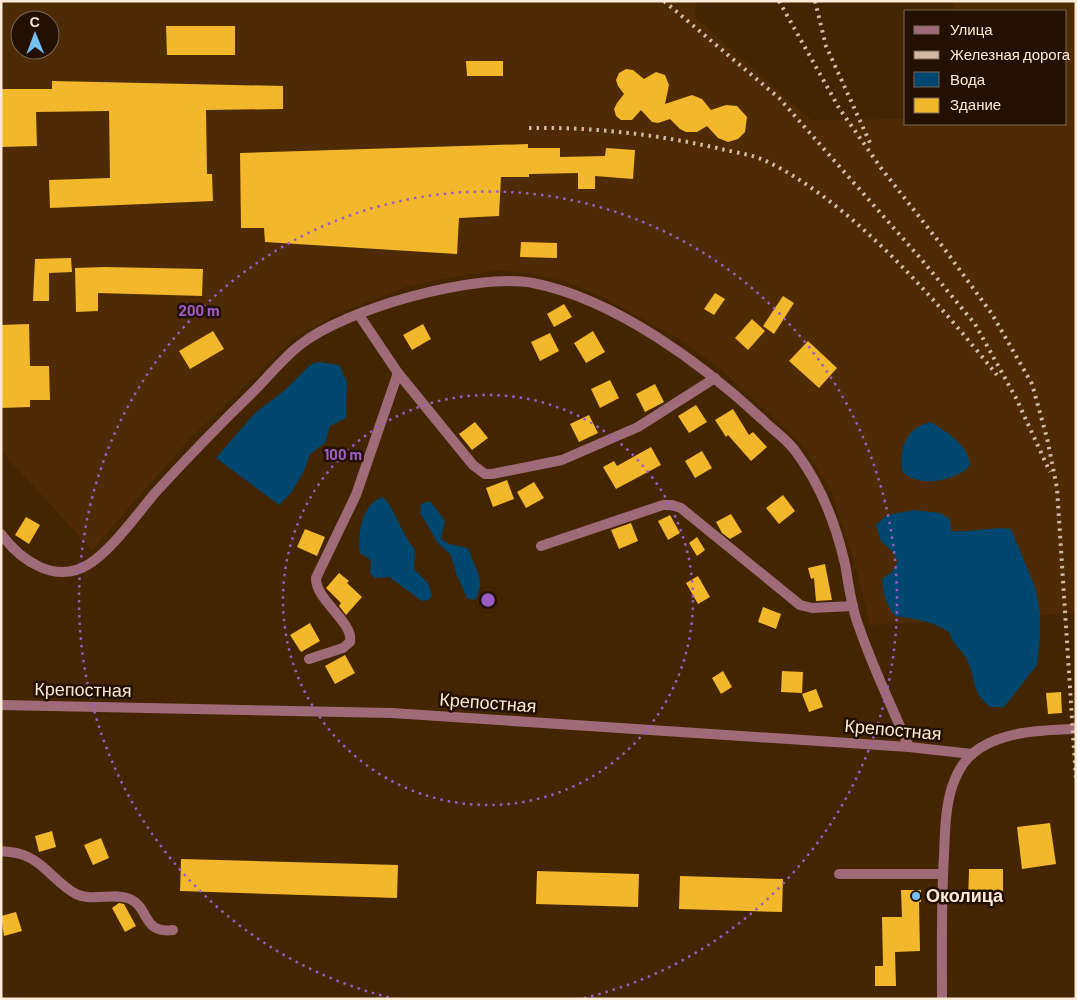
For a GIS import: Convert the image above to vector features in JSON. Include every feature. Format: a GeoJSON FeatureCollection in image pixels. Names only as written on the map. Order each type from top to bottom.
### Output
{"type":"FeatureCollection","features":[{"type":"Feature","properties":{"kind":"street"},"geometry":{"type":"LineString","coordinates":[[1,534],[31,564],[66,572],[90,564],[106,549],[193,450],[300,344],[322,331],[408,297],[460,285],[502,280],[532,283],[561,291],[620,317],[679,352],[715,378],[795,450],[821,492],[844,560],[858,625],[908,747]]}},
{"type":"Feature","properties":{"kind":"street"},"geometry":{"type":"LineString","coordinates":[[359,315],[398,373],[473,464],[485,474],[562,460],[638,427],[715,378]]}},
{"type":"Feature","properties":{"kind":"street"},"geometry":{"type":"LineString","coordinates":[[309,659],[343,648],[350,642],[349,632],[319,590],[316,578],[356,495],[398,373]]}},
{"type":"Feature","properties":{"kind":"street"},"geometry":{"type":"LineString","coordinates":[[541,546],[663,505],[672,505],[681,508],[800,605],[812,608],[853,606]]}},
{"type":"Feature","properties":{"kind":"street","name":"Крепостная"},"geometry":{"type":"LineString","coordinates":[[1,705],[392,713],[908,747],[972,754]]}},
{"type":"Feature","properties":{"kind":"street"},"geometry":{"type":"LineString","coordinates":[[942,999],[943,874],[946,823],[952,788],[960,767],[972,754],[1010,736],[1049,730],[1076,729]]}},
{"type":"Feature","properties":{"kind":"street"},"geometry":{"type":"LineString","coordinates":[[1,851],[21,854],[43,867],[60,884],[78,896],[129,898],[140,907],[145,918],[155,929],[173,930]]}},
{"type":"Feature","properties":{"kind":"street"},"geometry":{"type":"LineString","coordinates":[[839,874],[943,874]]}},
{"type":"Feature","properties":{"kind":"shaded area"},"geometry":{"type":"Polygon","coordinates":[[[1,1],[696,1],[695,17],[811,120],[904,119],[904,125],[1067,125],[1067,10],[954,10],[954,1],[1076,1],[1075,613],[870,625],[853,558],[831,490],[802,445],[722,370],[686,343],[604,298],[566,282],[534,274],[503,270],[458,276],[406,287],[340,312],[295,337],[187,442],[92,550],[1,451],[1,1]]]}},
{"type":"Feature","properties":{"kind":"water"},"geometry":{"type":"Polygon","coordinates":[[[320,362],[339,365],[347,382],[346,418],[330,426],[325,443],[310,454],[304,471],[291,493],[279,505],[216,458],[255,413],[285,390],[311,364],[320,362]]]}},
{"type":"Feature","properties":{"kind":"water"},"geometry":{"type":"Polygon","coordinates":[[[931,422],[962,446],[969,459],[970,466],[955,476],[946,479],[936,481],[918,480],[909,477],[902,471],[903,447],[910,434],[922,425],[931,422]]]}},
{"type":"Feature","properties":{"kind":"water"},"geometry":{"type":"Polygon","coordinates":[[[383,497],[415,550],[414,569],[428,583],[432,595],[428,600],[422,601],[389,577],[375,578],[370,573],[371,560],[360,553],[360,529],[366,512],[376,500],[383,497]]]}},
{"type":"Feature","properties":{"kind":"water"},"geometry":{"type":"Polygon","coordinates":[[[430,501],[445,521],[441,539],[449,544],[468,548],[480,580],[475,600],[467,598],[456,573],[451,555],[438,543],[420,513],[421,504],[430,501]]]}},
{"type":"Feature","properties":{"kind":"water"},"geometry":{"type":"Polygon","coordinates":[[[914,510],[940,513],[950,519],[951,531],[1011,529],[1035,587],[1040,612],[1040,638],[1037,665],[1004,707],[990,707],[984,702],[977,691],[966,658],[953,641],[949,632],[917,619],[895,616],[887,603],[882,579],[892,572],[898,561],[891,550],[881,541],[876,525],[887,515],[914,510]]]}},
{"type":"Feature","properties":{"kind":"building"},"geometry":{"type":"Polygon","coordinates":[[[166,26],[235,26],[235,55],[167,55],[166,26]]]}},
{"type":"Feature","properties":{"kind":"building"},"geometry":{"type":"Polygon","coordinates":[[[466,61],[503,61],[503,76],[467,76],[466,61]]]}},
{"type":"Feature","properties":{"kind":"building"},"geometry":{"type":"Polygon","coordinates":[[[626,69],[633,70],[644,79],[656,72],[665,75],[669,85],[665,104],[692,95],[702,99],[711,110],[726,105],[737,106],[747,117],[745,132],[738,139],[728,142],[718,138],[707,126],[697,132],[686,132],[670,119],[658,123],[652,122],[641,110],[632,120],[621,120],[616,116],[614,109],[624,94],[616,80],[619,73],[626,69]]]}},
{"type":"Feature","properties":{"kind":"building"},"geometry":{"type":"Polygon","coordinates":[[[52,81],[283,86],[283,109],[206,110],[207,174],[212,174],[213,201],[50,208],[49,180],[110,178],[109,111],[36,112],[37,146],[1,147],[1,89],[52,89],[52,81]]]}},
{"type":"Feature","properties":{"kind":"building"},"geometry":{"type":"Polygon","coordinates":[[[528,144],[528,148],[560,148],[560,157],[605,156],[606,148],[635,150],[633,179],[595,176],[595,189],[578,189],[578,173],[529,174],[529,177],[501,177],[499,216],[459,218],[457,254],[265,242],[264,228],[241,228],[240,153],[528,144]]]}},
{"type":"Feature","properties":{"kind":"building"},"geometry":{"type":"Polygon","coordinates":[[[521,242],[557,243],[557,258],[520,257],[521,242]]]}},
{"type":"Feature","properties":{"kind":"building"},"geometry":{"type":"Polygon","coordinates":[[[71,258],[72,272],[49,273],[49,301],[33,301],[35,259],[71,258]]]}},
{"type":"Feature","properties":{"kind":"building"},"geometry":{"type":"Polygon","coordinates":[[[75,268],[203,269],[202,296],[98,293],[98,311],[76,312],[75,268]]]}},
{"type":"Feature","properties":{"kind":"building"},"geometry":{"type":"Polygon","coordinates":[[[715,293],[725,299],[714,315],[704,309],[715,293]]]}},
{"type":"Feature","properties":{"kind":"building"},"geometry":{"type":"Polygon","coordinates":[[[783,296],[794,303],[774,334],[763,326],[783,296]]]}},
{"type":"Feature","properties":{"kind":"building"},"geometry":{"type":"Polygon","coordinates":[[[564,304],[572,317],[554,327],[547,314],[564,304]]]}},
{"type":"Feature","properties":{"kind":"building"},"geometry":{"type":"Polygon","coordinates":[[[752,319],[765,331],[748,350],[735,338],[752,319]]]}},
{"type":"Feature","properties":{"kind":"building"},"geometry":{"type":"Polygon","coordinates":[[[29,324],[30,366],[49,366],[50,400],[30,400],[30,407],[1,408],[1,325],[29,324]]]}},
{"type":"Feature","properties":{"kind":"building"},"geometry":{"type":"Polygon","coordinates":[[[423,324],[431,339],[412,350],[403,335],[423,324]]]}},
{"type":"Feature","properties":{"kind":"building"},"geometry":{"type":"Polygon","coordinates":[[[213,331],[224,349],[190,369],[179,351],[213,331]]]}},
{"type":"Feature","properties":{"kind":"building"},"geometry":{"type":"Polygon","coordinates":[[[593,331],[605,352],[586,363],[574,343],[593,331]]]}},
{"type":"Feature","properties":{"kind":"building"},"geometry":{"type":"Polygon","coordinates":[[[550,333],[559,351],[540,361],[531,342],[550,333]]]}},
{"type":"Feature","properties":{"kind":"building"},"geometry":{"type":"Polygon","coordinates":[[[808,341],[837,368],[819,388],[789,361],[808,341]]]}},
{"type":"Feature","properties":{"kind":"building"},"geometry":{"type":"Polygon","coordinates":[[[610,380],[619,398],[600,408],[591,389],[610,380]]]}},
{"type":"Feature","properties":{"kind":"building"},"geometry":{"type":"Polygon","coordinates":[[[655,384],[664,402],[645,412],[636,394],[655,384]]]}},
{"type":"Feature","properties":{"kind":"building"},"geometry":{"type":"Polygon","coordinates":[[[696,405],[707,422],[689,433],[678,416],[696,405]]]}},
{"type":"Feature","properties":{"kind":"building"},"geometry":{"type":"Polygon","coordinates":[[[733,409],[749,435],[753,432],[767,447],[751,461],[728,435],[726,437],[715,420],[733,409]]]}},
{"type":"Feature","properties":{"kind":"building"},"geometry":{"type":"Polygon","coordinates":[[[589,415],[598,433],[579,442],[570,424],[589,415]]]}},
{"type":"Feature","properties":{"kind":"building"},"geometry":{"type":"Polygon","coordinates":[[[475,422],[488,438],[472,450],[459,434],[475,422]]]}},
{"type":"Feature","properties":{"kind":"building"},"geometry":{"type":"Polygon","coordinates":[[[651,447],[661,465],[616,489],[603,467],[614,461],[617,466],[651,447]]]}},
{"type":"Feature","properties":{"kind":"building"},"geometry":{"type":"Polygon","coordinates":[[[702,451],[712,468],[695,478],[685,461],[702,451]]]}},
{"type":"Feature","properties":{"kind":"building"},"geometry":{"type":"Polygon","coordinates":[[[507,480],[514,499],[493,507],[486,488],[507,480]]]}},
{"type":"Feature","properties":{"kind":"building"},"geometry":{"type":"Polygon","coordinates":[[[534,482],[544,498],[526,508],[517,492],[534,482]]]}},
{"type":"Feature","properties":{"kind":"building"},"geometry":{"type":"Polygon","coordinates":[[[783,495],[795,511],[779,524],[766,508],[783,495]]]}},
{"type":"Feature","properties":{"kind":"building"},"geometry":{"type":"Polygon","coordinates":[[[731,514],[742,532],[730,539],[722,533],[716,522],[731,514]]]}},
{"type":"Feature","properties":{"kind":"building"},"geometry":{"type":"Polygon","coordinates":[[[670,515],[680,533],[668,540],[658,521],[670,515]]]}},
{"type":"Feature","properties":{"kind":"building"},"geometry":{"type":"Polygon","coordinates":[[[26,517],[40,525],[29,544],[15,535],[26,517]]]}},
{"type":"Feature","properties":{"kind":"building"},"geometry":{"type":"Polygon","coordinates":[[[631,523],[638,541],[619,549],[611,530],[631,523]]]}},
{"type":"Feature","properties":{"kind":"building"},"geometry":{"type":"Polygon","coordinates":[[[305,529],[325,537],[317,556],[297,547],[305,529]]]}},
{"type":"Feature","properties":{"kind":"building"},"geometry":{"type":"Polygon","coordinates":[[[697,537],[705,550],[697,556],[689,543],[697,537]]]}},
{"type":"Feature","properties":{"kind":"building"},"geometry":{"type":"Polygon","coordinates":[[[825,564],[832,600],[816,601],[814,578],[811,579],[808,568],[825,564]]]}},
{"type":"Feature","properties":{"kind":"building"},"geometry":{"type":"Polygon","coordinates":[[[339,573],[349,581],[347,583],[362,597],[346,615],[339,606],[341,603],[326,588],[339,573]]]}},
{"type":"Feature","properties":{"kind":"building"},"geometry":{"type":"Polygon","coordinates":[[[698,576],[710,597],[698,604],[686,583],[698,576]]]}},
{"type":"Feature","properties":{"kind":"building"},"geometry":{"type":"Polygon","coordinates":[[[763,607],[781,614],[776,629],[758,622],[763,607]]]}},
{"type":"Feature","properties":{"kind":"building"},"geometry":{"type":"Polygon","coordinates":[[[310,623],[320,641],[301,652],[290,635],[310,623]]]}},
{"type":"Feature","properties":{"kind":"building"},"geometry":{"type":"Polygon","coordinates":[[[345,655],[355,673],[335,684],[325,666],[345,655]]]}},
{"type":"Feature","properties":{"kind":"building"},"geometry":{"type":"Polygon","coordinates":[[[723,671],[732,687],[721,694],[712,678],[723,671]]]}},
{"type":"Feature","properties":{"kind":"building"},"geometry":{"type":"Polygon","coordinates":[[[782,671],[803,672],[802,693],[781,692],[782,671]]]}},
{"type":"Feature","properties":{"kind":"building"},"geometry":{"type":"Polygon","coordinates":[[[816,689],[823,707],[809,712],[802,694],[816,689]]]}},
{"type":"Feature","properties":{"kind":"building"},"geometry":{"type":"Polygon","coordinates":[[[1061,692],[1062,713],[1048,714],[1046,693],[1061,692]]]}},
{"type":"Feature","properties":{"kind":"building"},"geometry":{"type":"Polygon","coordinates":[[[1050,823],[1056,864],[1022,869],[1017,827],[1050,823]]]}},
{"type":"Feature","properties":{"kind":"building"},"geometry":{"type":"Polygon","coordinates":[[[52,831],[56,847],[39,852],[35,836],[52,831]]]}},
{"type":"Feature","properties":{"kind":"building"},"geometry":{"type":"Polygon","coordinates":[[[101,838],[109,858],[93,865],[84,845],[101,838]]]}},
{"type":"Feature","properties":{"kind":"building"},"geometry":{"type":"Polygon","coordinates":[[[181,859],[398,865],[397,898],[180,891],[181,859]]]}},
{"type":"Feature","properties":{"kind":"building"},"geometry":{"type":"Polygon","coordinates":[[[969,869],[1003,869],[1003,903],[968,902],[969,869]]]}},
{"type":"Feature","properties":{"kind":"building"},"geometry":{"type":"Polygon","coordinates":[[[537,871],[639,874],[638,907],[536,904],[537,871]]]}},
{"type":"Feature","properties":{"kind":"building"},"geometry":{"type":"Polygon","coordinates":[[[680,876],[783,879],[782,912],[679,909],[680,876]]]}},
{"type":"Feature","properties":{"kind":"building"},"geometry":{"type":"Polygon","coordinates":[[[901,890],[921,890],[921,902],[919,902],[920,951],[895,952],[896,986],[875,986],[875,966],[883,966],[882,917],[902,917],[901,890]]]}},
{"type":"Feature","properties":{"kind":"building"},"geometry":{"type":"Polygon","coordinates":[[[119,903],[124,904],[136,926],[125,932],[112,908],[119,903]]]}},
{"type":"Feature","properties":{"kind":"building"},"geometry":{"type":"Polygon","coordinates":[[[16,912],[22,931],[4,936],[1,916],[16,912]]]}},
{"type":"Feature","properties":{"kind":"railway"},"geometry":{"type":"LineString","coordinates":[[664,1],[779,98],[921,259],[975,324],[1016,398],[1050,472]]}},
{"type":"Feature","properties":{"kind":"railway"},"geometry":{"type":"LineString","coordinates":[[779,1],[839,108],[881,168],[943,247],[992,314],[1032,384],[1047,438],[1057,488],[1076,780]]}},
{"type":"Feature","properties":{"kind":"railway"},"geometry":{"type":"LineString","coordinates":[[815,1],[826,46],[871,145]]}},
{"type":"Feature","properties":{"kind":"railway"},"geometry":{"type":"LineString","coordinates":[[529,128],[600,130],[647,135],[717,148],[764,160],[797,178],[829,200],[891,255],[948,316],[997,375]]}},
{"type":"Feature","properties":{"kind":"place","name":"Околица"},"geometry":{"type":"Point","coordinates":[916,896]}}]}
